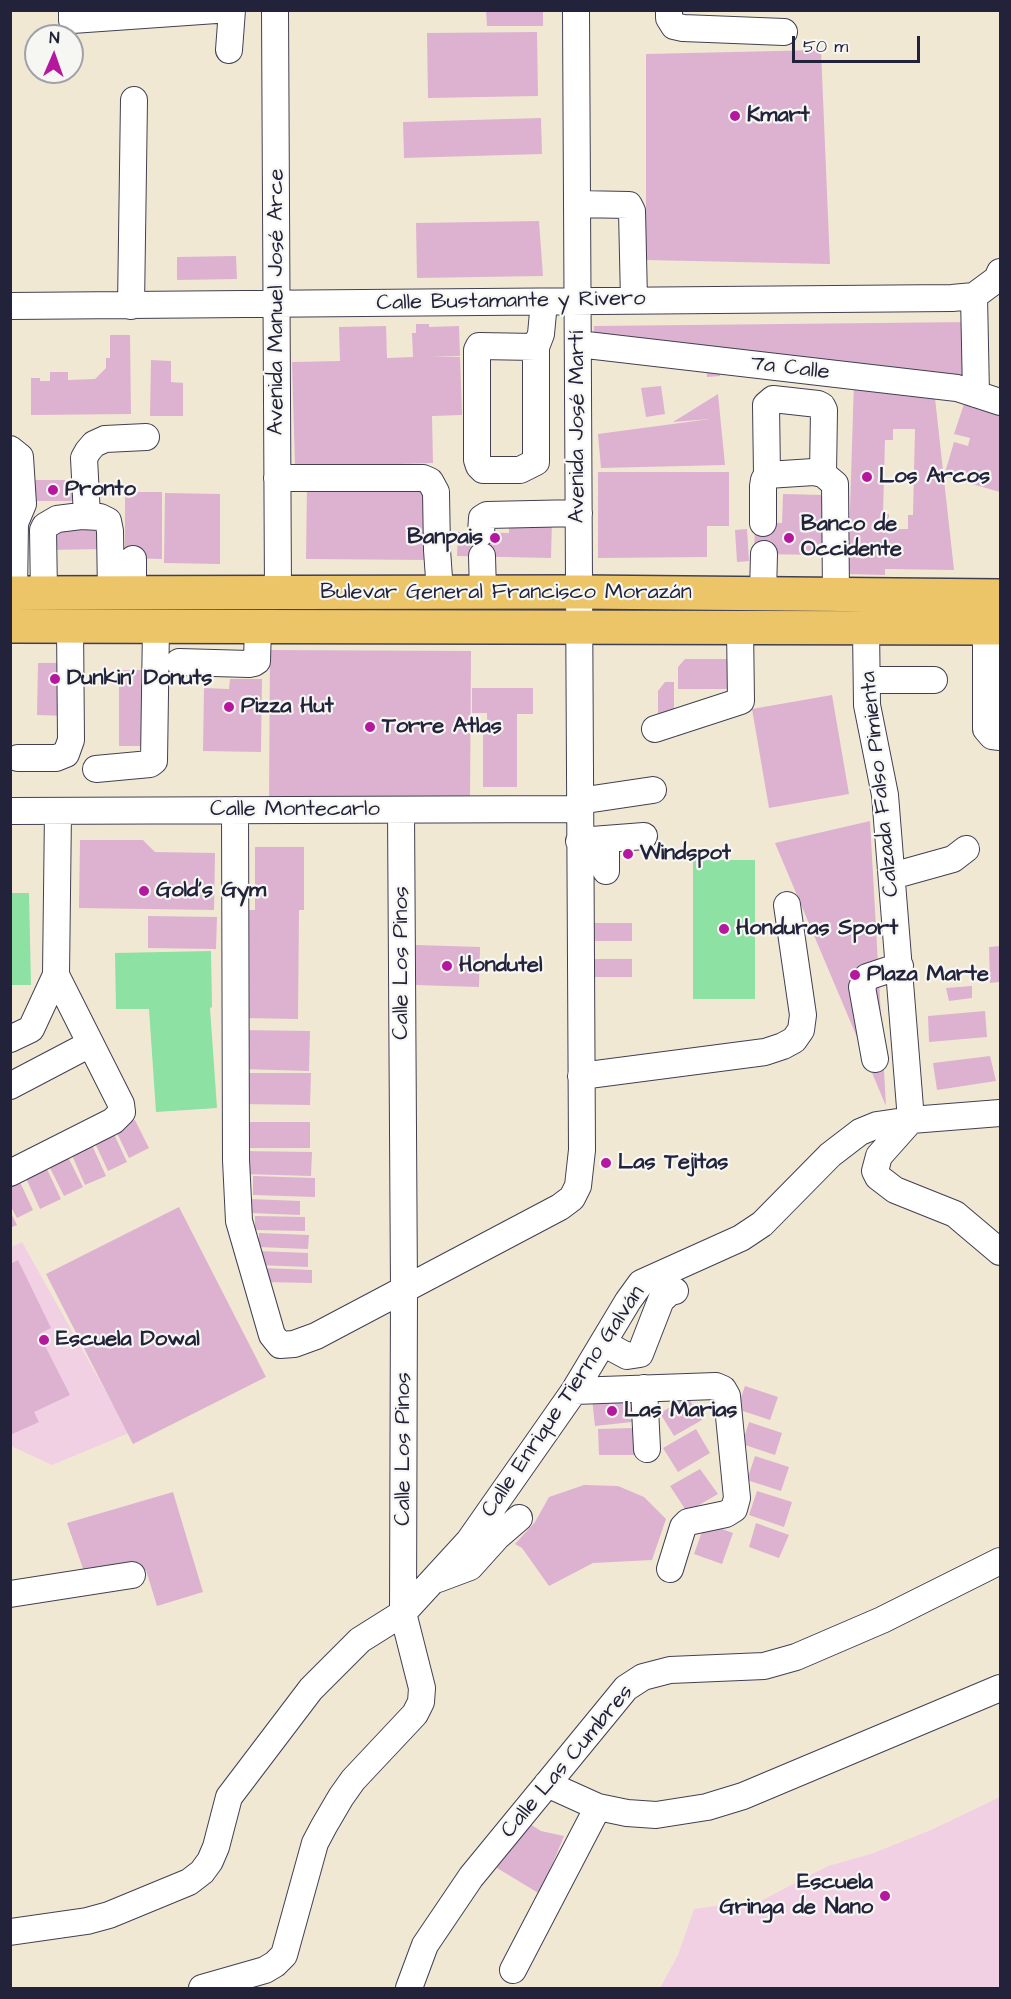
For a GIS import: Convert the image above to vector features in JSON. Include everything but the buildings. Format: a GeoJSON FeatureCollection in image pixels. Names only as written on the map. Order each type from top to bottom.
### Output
{"type":"FeatureCollection","features":[{"type":"Feature","properties":{"kind":"main road","name":"Bulevar General Francisco Morazán"},"geometry":{"type":"LineString","coordinates":[[23,593],[580,592],[1000,596]]}},
{"type":"Feature","properties":{"kind":"main road","name":"Bulevar General Francisco Morazán"},"geometry":{"type":"LineString","coordinates":[[10,626],[993,628]]}},
{"type":"Feature","properties":{"kind":"street"},"geometry":{"type":"LineString","coordinates":[[72,22],[216,10]]}},
{"type":"Feature","properties":{"kind":"street"},"geometry":{"type":"LineString","coordinates":[[229,50],[232,10]]}},
{"type":"Feature","properties":{"kind":"street","name":"Avenida Manuel José Arce"},"geometry":{"type":"LineString","coordinates":[[275,10],[278,592]]}},
{"type":"Feature","properties":{"kind":"street","name":"Avenida José Martí"},"geometry":{"type":"LineString","coordinates":[[404,1290],[560,1207],[573,1198],[578,1186],[582,1150],[576,10]]}},
{"type":"Feature","properties":{"kind":"street"},"geometry":{"type":"LineString","coordinates":[[669,10],[669,18],[674,26],[683,28],[784,32]]}},
{"type":"Feature","properties":{"kind":"street"},"geometry":{"type":"LineString","coordinates":[[131,306],[134,100]]}},
{"type":"Feature","properties":{"kind":"street"},"geometry":{"type":"LineString","coordinates":[[577,204],[629,205],[632,211],[634,300]]}},
{"type":"Feature","properties":{"kind":"street"},"geometry":{"type":"LineString","coordinates":[[976,394],[974,296],[998,279],[1000,272]]}},
{"type":"Feature","properties":{"kind":"street","name":"Calle Bustamante y Rivero"},"geometry":{"type":"LineString","coordinates":[[10,306],[578,302],[974,296]]}},
{"type":"Feature","properties":{"kind":"street"},"geometry":{"type":"LineString","coordinates":[[536,346],[480,346],[477,350],[477,460],[483,470],[520,470],[536,462],[536,346],[541,334],[544,302]]}},
{"type":"Feature","properties":{"kind":"street","name":"7a Calle"},"geometry":{"type":"LineString","coordinates":[[578,344],[957,388],[1000,402]]}},
{"type":"Feature","properties":{"kind":"street"},"geometry":{"type":"LineString","coordinates":[[763,523],[763,486],[768,475],[766,405],[773,399],[822,406],[824,410],[823,474]]}},
{"type":"Feature","properties":{"kind":"street"},"geometry":{"type":"LineString","coordinates":[[87,516],[84,458],[88,451],[94,444],[105,439],[146,437]]}},
{"type":"Feature","properties":{"kind":"street"},"geometry":{"type":"LineString","coordinates":[[10,449],[21,457],[23,504],[13,521],[23,593]]}},
{"type":"Feature","properties":{"kind":"street"},"geometry":{"type":"LineString","coordinates":[[768,475],[814,472],[823,474],[836,484],[836,594]]}},
{"type":"Feature","properties":{"kind":"street"},"geometry":{"type":"LineString","coordinates":[[278,478],[423,478],[430,481],[436,492],[440,592]]}},
{"type":"Feature","properties":{"kind":"street"},"geometry":{"type":"LineString","coordinates":[[483,592],[482,518],[487,514],[579,513]]}},
{"type":"Feature","properties":{"kind":"street"},"geometry":{"type":"LineString","coordinates":[[23,593],[45,526],[57,519],[87,516],[100,517],[108,521],[123,552],[122,592]]}},
{"type":"Feature","properties":{"kind":"street"},"geometry":{"type":"LineString","coordinates":[[763,594],[764,554]]}},
{"type":"Feature","properties":{"kind":"street"},"geometry":{"type":"LineString","coordinates":[[18,758],[56,758],[66,754],[71,740],[70,626]]}},
{"type":"Feature","properties":{"kind":"street"},"geometry":{"type":"LineString","coordinates":[[96,769],[150,764],[154,761],[156,626]]}},
{"type":"Feature","properties":{"kind":"street"},"geometry":{"type":"LineString","coordinates":[[179,662],[254,663],[257,661],[258,627]]}},
{"type":"Feature","properties":{"kind":"street"},"geometry":{"type":"LineString","coordinates":[[655,729],[741,701],[740,628]]}},
{"type":"Feature","properties":{"kind":"street","name":"Calzada Falso Pimienta"},"geometry":{"type":"LineString","coordinates":[[866,628],[867,705],[885,795],[911,1120]]}},
{"type":"Feature","properties":{"kind":"street"},"geometry":{"type":"LineString","coordinates":[[993,628],[986,729],[992,736],[1000,737]]}},
{"type":"Feature","properties":{"kind":"street"},"geometry":{"type":"LineString","coordinates":[[867,680],[934,680]]}},
{"type":"Feature","properties":{"kind":"street","name":"Calle Montecarlo"},"geometry":{"type":"LineString","coordinates":[[10,812],[401,810],[579,805],[652,790]]}},
{"type":"Feature","properties":{"kind":"street"},"geometry":{"type":"LineString","coordinates":[[235,810],[238,1221],[272,1335],[280,1345],[294,1344],[316,1336],[404,1290]]}},
{"type":"Feature","properties":{"kind":"street","name":"Calle Los Pinos"},"geometry":{"type":"LineString","coordinates":[[202,1989],[265,1970],[284,1955],[315,1843],[324,1826],[353,1780],[415,1714],[421,1702],[422,1688],[403,1613],[404,1290],[401,810]]}},
{"type":"Feature","properties":{"kind":"street"},"geometry":{"type":"LineString","coordinates":[[10,1039],[31,1029],[56,975],[58,811]]}},
{"type":"Feature","properties":{"kind":"street"},"geometry":{"type":"LineString","coordinates":[[579,841],[644,836]]}},
{"type":"Feature","properties":{"kind":"street"},"geometry":{"type":"LineString","coordinates":[[606,838],[606,871]]}},
{"type":"Feature","properties":{"kind":"street"},"geometry":{"type":"LineString","coordinates":[[892,876],[953,859],[966,849]]}},
{"type":"Feature","properties":{"kind":"street"},"geometry":{"type":"LineString","coordinates":[[581,1076],[765,1052],[795,1040],[801,1030],[803,1014],[787,905]]}},
{"type":"Feature","properties":{"kind":"street"},"geometry":{"type":"LineString","coordinates":[[875,1059],[862,987],[867,977],[900,966]]}},
{"type":"Feature","properties":{"kind":"street"},"geometry":{"type":"LineString","coordinates":[[10,1173],[113,1121],[122,1112],[121,1104],[56,975]]}},
{"type":"Feature","properties":{"kind":"street"},"geometry":{"type":"LineString","coordinates":[[10,1086],[90,1044]]}},
{"type":"Feature","properties":{"kind":"street","name":"Calle Enrique Tierno Galván"},"geometry":{"type":"LineString","coordinates":[[10,1932],[110,1915],[196,1877],[210,1861],[221,1832],[225,1809],[230,1797],[311,1689],[360,1640],[403,1613],[469,1541],[574,1391],[627,1301],[641,1283],[741,1238],[762,1224],[830,1155],[860,1132],[877,1125],[911,1120],[1000,1113]]}},
{"type":"Feature","properties":{"kind":"street"},"geometry":{"type":"LineString","coordinates":[[911,1120],[879,1156],[876,1164],[878,1177],[895,1190],[955,1214],[1000,1252]]}},
{"type":"Feature","properties":{"kind":"street"},"geometry":{"type":"LineString","coordinates":[[603,1343],[627,1356],[640,1354],[661,1300],[675,1291]]}},
{"type":"Feature","properties":{"kind":"street"},"geometry":{"type":"LineString","coordinates":[[574,1391],[716,1386],[723,1389],[727,1396],[737,1498],[734,1509],[726,1514],[688,1522],[683,1527],[670,1569]]}},
{"type":"Feature","properties":{"kind":"street"},"geometry":{"type":"LineString","coordinates":[[644,1388],[647,1449]]}},
{"type":"Feature","properties":{"kind":"street"},"geometry":{"type":"LineString","coordinates":[[432,1581],[470,1567],[497,1537],[519,1518]]}},
{"type":"Feature","properties":{"kind":"street","name":"Calle Las Cumbres"},"geometry":{"type":"LineString","coordinates":[[409,1989],[433,1930],[471,1877],[626,1688],[643,1677],[670,1670],[764,1666],[796,1657],[882,1620],[1000,1561]]}},
{"type":"Feature","properties":{"kind":"street"},"geometry":{"type":"LineString","coordinates":[[10,1594],[132,1575]]}},
{"type":"Feature","properties":{"kind":"street"},"geometry":{"type":"LineString","coordinates":[[547,1784],[598,1807],[627,1813],[656,1815],[707,1807],[743,1796],[1000,1688]]}},
{"type":"Feature","properties":{"kind":"street"},"geometry":{"type":"LineString","coordinates":[[513,1970],[598,1807]]}},
{"type":"Feature","properties":{"kind":"shaded area","name":"Escuela Dowal"},"geometry":{"type":"Polygon","coordinates":[[[22,1242],[129,1433],[52,1465],[11,1446],[11,1247],[22,1242]]]}},
{"type":"Feature","properties":{"kind":"shaded area","name":"Escuela Gringa de Nano"},"geometry":{"type":"Polygon","coordinates":[[[1000,1797],[1000,1988],[660,1988],[678,1955],[694,1909],[755,1904],[828,1866],[871,1854],[931,1830],[1000,1797]]]}},
{"type":"Feature","properties":{"kind":"green space","name":"Honduras Sport"},"geometry":{"type":"Polygon","coordinates":[[[693,860],[755,860],[755,999],[693,999],[693,860]]]}},
{"type":"Feature","properties":{"kind":"green space"},"geometry":{"type":"Polygon","coordinates":[[[11,893],[29,893],[31,985],[11,985],[11,893]]]}},
{"type":"Feature","properties":{"kind":"green space"},"geometry":{"type":"Polygon","coordinates":[[[211,951],[212,1007],[210,1008],[217,1108],[156,1112],[149,1009],[116,1009],[115,953],[211,951]]]}},
{"type":"Feature","properties":{"kind":"place","name":"Kmart"},"geometry":{"type":"Point","coordinates":[735,116]}},
{"type":"Feature","properties":{"kind":"place","name":"Los Arcos"},"geometry":{"type":"Point","coordinates":[867,477]}},
{"type":"Feature","properties":{"kind":"place","name":"Pronto"},"geometry":{"type":"Point","coordinates":[53,490]}},
{"type":"Feature","properties":{"kind":"place","name":"Banpais"},"geometry":{"type":"Point","coordinates":[495,538]}},
{"type":"Feature","properties":{"kind":"place","name":"Banco de Occidente"},"geometry":{"type":"Point","coordinates":[789,538]}},
{"type":"Feature","properties":{"kind":"place","name":"Dunkin' Donuts"},"geometry":{"type":"Point","coordinates":[55,679]}},
{"type":"Feature","properties":{"kind":"place","name":"Pizza Hut"},"geometry":{"type":"Point","coordinates":[229,707]}},
{"type":"Feature","properties":{"kind":"place","name":"Torre Atlas"},"geometry":{"type":"Point","coordinates":[370,727]}},
{"type":"Feature","properties":{"kind":"place","name":"Windspot"},"geometry":{"type":"Point","coordinates":[628,854]}},
{"type":"Feature","properties":{"kind":"place","name":"Gold's Gym"},"geometry":{"type":"Point","coordinates":[144,891]}},
{"type":"Feature","properties":{"kind":"place","name":"Honduras Sport"},"geometry":{"type":"Point","coordinates":[724,929]}},
{"type":"Feature","properties":{"kind":"place","name":"Hondutel"},"geometry":{"type":"Point","coordinates":[447,966]}},
{"type":"Feature","properties":{"kind":"place","name":"Plaza Marte"},"geometry":{"type":"Point","coordinates":[855,975]}},
{"type":"Feature","properties":{"kind":"place","name":"Las Tejitas"},"geometry":{"type":"Point","coordinates":[606,1163]}},
{"type":"Feature","properties":{"kind":"place","name":"Escuela Dowal"},"geometry":{"type":"Point","coordinates":[44,1340]}},
{"type":"Feature","properties":{"kind":"place","name":"Las Marias"},"geometry":{"type":"Point","coordinates":[612,1411]}},
{"type":"Feature","properties":{"kind":"place","name":"Escuela Gringa de Nano"},"geometry":{"type":"Point","coordinates":[885,1896]}}]}
